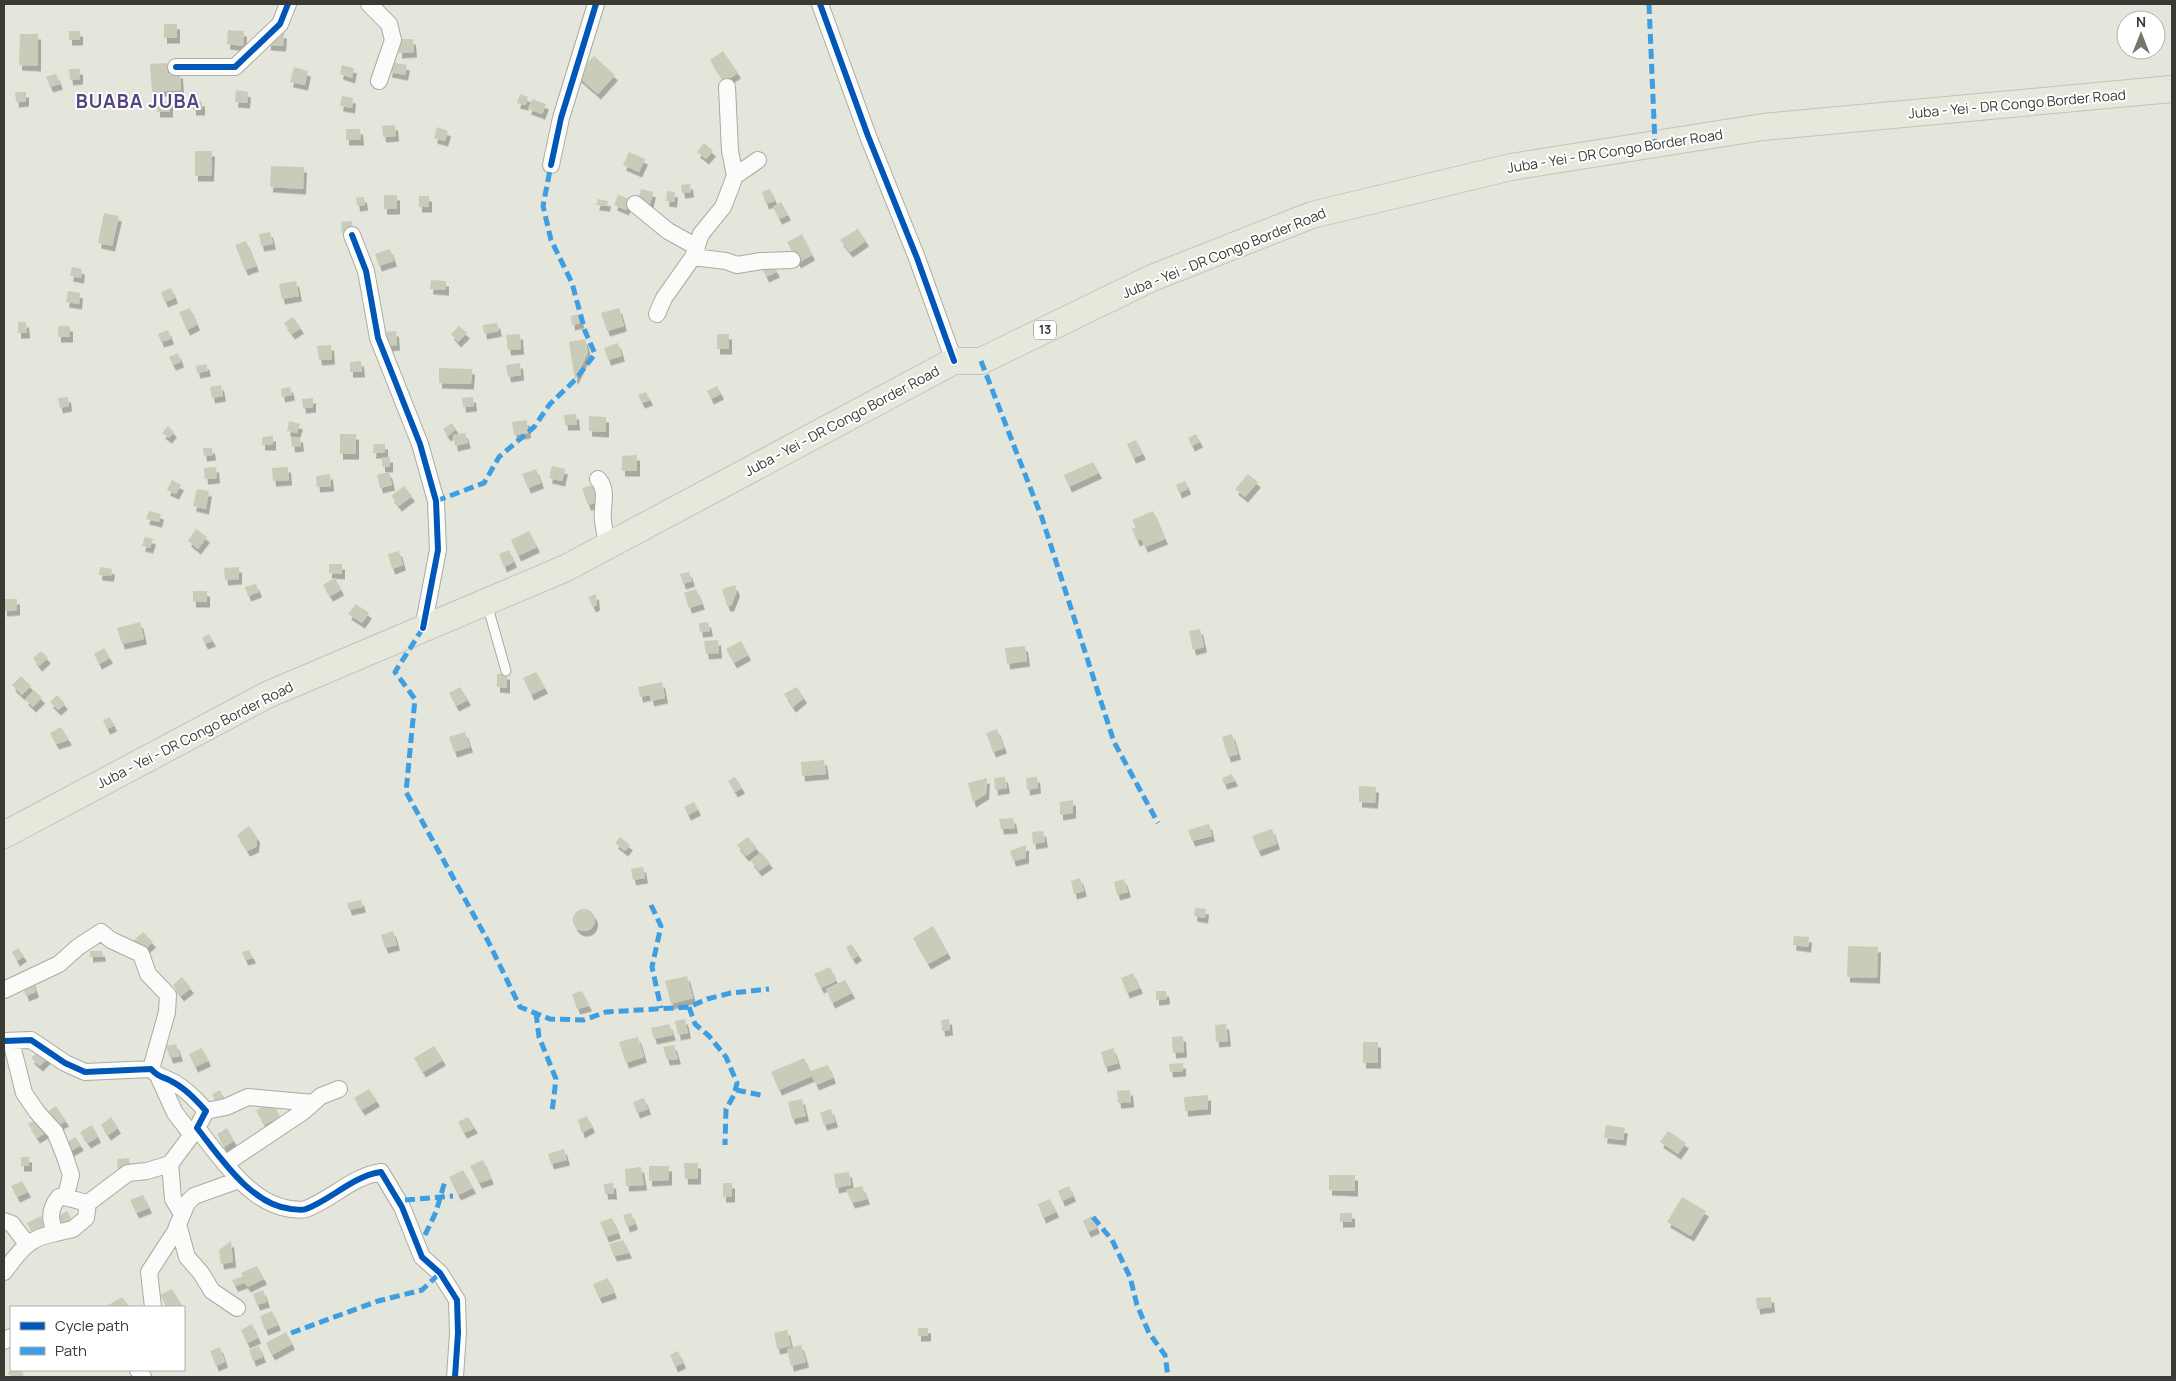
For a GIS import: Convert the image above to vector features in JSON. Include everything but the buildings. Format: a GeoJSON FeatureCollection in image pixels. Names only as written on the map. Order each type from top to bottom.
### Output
{"type":"FeatureCollection","features":[{"type":"Feature","properties":{"kind":"main road","name":"Juba - Yei - DR Congo Border Road"},"geometry":{"type":"LineString","coordinates":[[4,835],[267,695],[566,568],[954,361],[980,361],[1152,278],[1312,215],[1511,167],[1763,126],[2172,89]]}},
{"type":"Feature","properties":{"kind":"street"},"geometry":{"type":"LineString","coordinates":[[176,67],[235,67],[280,24],[288,4]]}},
{"type":"Feature","properties":{"kind":"street"},"geometry":{"type":"LineString","coordinates":[[369,4],[389,24],[393,40],[379,81]]}},
{"type":"Feature","properties":{"kind":"street"},"geometry":{"type":"LineString","coordinates":[[551,164],[561,118],[596,4]]}},
{"type":"Feature","properties":{"kind":"street"},"geometry":{"type":"LineString","coordinates":[[820,4],[868,136],[917,258],[954,361]]}},
{"type":"Feature","properties":{"kind":"street"},"geometry":{"type":"LineString","coordinates":[[727,87],[730,151],[735,176]]}},
{"type":"Feature","properties":{"kind":"street"},"geometry":{"type":"LineString","coordinates":[[657,314],[664,298],[695,252],[701,234],[722,207],[735,176],[758,160]]}},
{"type":"Feature","properties":{"kind":"street"},"geometry":{"type":"LineString","coordinates":[[635,204],[695,252],[737,265],[761,261],[792,260]]}},
{"type":"Feature","properties":{"kind":"street"},"geometry":{"type":"LineString","coordinates":[[352,235],[366,271],[378,338],[420,444],[436,502],[438,550],[423,628]]}},
{"type":"Feature","properties":{"kind":"street"},"geometry":{"type":"LineString","coordinates":[[598,479],[603,484],[605,494],[603,522],[608,546]]}},
{"type":"Feature","properties":{"kind":"street"},"geometry":{"type":"LineString","coordinates":[[4,990],[59,964],[78,946],[101,932],[111,940],[141,954],[148,974],[168,995],[167,1012],[155,1073],[175,1114],[195,1132],[239,1180],[276,1208],[304,1210],[368,1174],[381,1172],[402,1208],[422,1257],[440,1273],[457,1300],[458,1333],[455,1377]]}},
{"type":"Feature","properties":{"kind":"street"},"geometry":{"type":"LineString","coordinates":[[66,1196],[71,1175],[64,1154],[55,1132],[37,1112],[24,1093],[7,1041],[31,1040],[65,1063],[85,1072],[155,1073],[170,1080],[192,1095],[206,1111]]}},
{"type":"Feature","properties":{"kind":"street"},"geometry":{"type":"LineString","coordinates":[[226,1164],[321,1096],[339,1089]]}},
{"type":"Feature","properties":{"kind":"street"},"geometry":{"type":"LineString","coordinates":[[206,1111],[226,1107],[248,1097],[313,1103]]}},
{"type":"Feature","properties":{"kind":"street"},"geometry":{"type":"LineString","coordinates":[[56,1233],[51,1224],[53,1204],[59,1197],[66,1196],[75,1201],[88,1203],[128,1174],[170,1164],[195,1132],[206,1111]]}},
{"type":"Feature","properties":{"kind":"street"},"geometry":{"type":"LineString","coordinates":[[170,1164],[173,1199],[180,1219],[187,1257],[212,1291],[238,1308]]}},
{"type":"Feature","properties":{"kind":"street"},"geometry":{"type":"LineString","coordinates":[[153,1306],[150,1272],[187,1203],[194,1196],[239,1180]]}},
{"type":"Feature","properties":{"kind":"street"},"geometry":{"type":"LineString","coordinates":[[4,1272],[33,1239],[73,1229],[86,1218],[88,1203]]}},
{"type":"Feature","properties":{"kind":"street"},"geometry":{"type":"LineString","coordinates":[[4,1221],[12,1224],[27,1244]]}},
{"type":"Feature","properties":{"kind":"lane"},"geometry":{"type":"LineString","coordinates":[[486,602],[506,670]]}},
{"type":"Feature","properties":{"kind":"marked path"},"geometry":{"type":"LineString","coordinates":[[1649,4],[1655,144]]}},
{"type":"Feature","properties":{"kind":"marked path"},"geometry":{"type":"LineString","coordinates":[[436,501],[484,483],[499,457],[534,427],[550,404],[575,380],[595,354],[585,331],[572,283],[551,240],[543,206],[551,165]]}},
{"type":"Feature","properties":{"kind":"marked path"},"geometry":{"type":"LineString","coordinates":[[981,361],[1042,518],[1114,742],[1158,823]]}},
{"type":"Feature","properties":{"kind":"marked path"},"geometry":{"type":"LineString","coordinates":[[423,628],[395,672],[415,699],[406,792],[488,941],[520,1007],[550,1019],[584,1020],[606,1012],[689,1007],[707,999],[731,993],[769,989]]}},
{"type":"Feature","properties":{"kind":"marked path"},"geometry":{"type":"LineString","coordinates":[[651,905],[661,926],[652,967],[661,1008]]}},
{"type":"Feature","properties":{"kind":"marked path"},"geometry":{"type":"LineString","coordinates":[[689,1007],[695,1024],[709,1036],[726,1057],[737,1083],[734,1095],[726,1109],[725,1145]]}},
{"type":"Feature","properties":{"kind":"marked path"},"geometry":{"type":"LineString","coordinates":[[536,1013],[539,1037],[556,1079],[552,1112]]}},
{"type":"Feature","properties":{"kind":"marked path"},"geometry":{"type":"LineString","coordinates":[[736,1090],[765,1096]]}},
{"type":"Feature","properties":{"kind":"marked path"},"geometry":{"type":"LineString","coordinates":[[425,1235],[436,1212],[445,1181]]}},
{"type":"Feature","properties":{"kind":"marked path"},"geometry":{"type":"LineString","coordinates":[[405,1200],[453,1196]]}},
{"type":"Feature","properties":{"kind":"marked path"},"geometry":{"type":"LineString","coordinates":[[1093,1217],[1112,1240],[1130,1277],[1137,1305],[1149,1333],[1165,1355],[1168,1377]]}},
{"type":"Feature","properties":{"kind":"marked path"},"geometry":{"type":"LineString","coordinates":[[291,1333],[378,1301],[422,1290],[440,1273]]}},
{"type":"Feature","properties":{"kind":"cycle path"},"geometry":{"type":"LineString","coordinates":[[176,67],[235,67],[280,24],[288,4]]}},
{"type":"Feature","properties":{"kind":"cycle path"},"geometry":{"type":"LineString","coordinates":[[551,165],[561,118],[596,4]]}},
{"type":"Feature","properties":{"kind":"cycle path"},"geometry":{"type":"LineString","coordinates":[[820,4],[868,136],[917,258],[954,361]]}},
{"type":"Feature","properties":{"kind":"cycle path"},"geometry":{"type":"LineString","coordinates":[[352,235],[366,271],[378,338],[420,444],[436,501],[438,550],[423,628]]}},
{"type":"Feature","properties":{"kind":"cycle path"},"geometry":{"type":"LineString","coordinates":[[4,1041],[31,1040],[65,1063],[85,1072],[151,1069],[158,1075],[168,1079],[190,1094],[206,1111],[197,1128],[226,1165],[250,1189],[276,1206],[300,1210],[306,1209],[361,1178],[381,1172],[402,1207],[422,1257],[440,1273],[457,1300],[458,1333],[455,1377]]}},
{"type":"Feature","properties":{"kind":"district","name":"BUABA JUBA"},"geometry":{"type":"Point","coordinates":[138,101]}}]}
